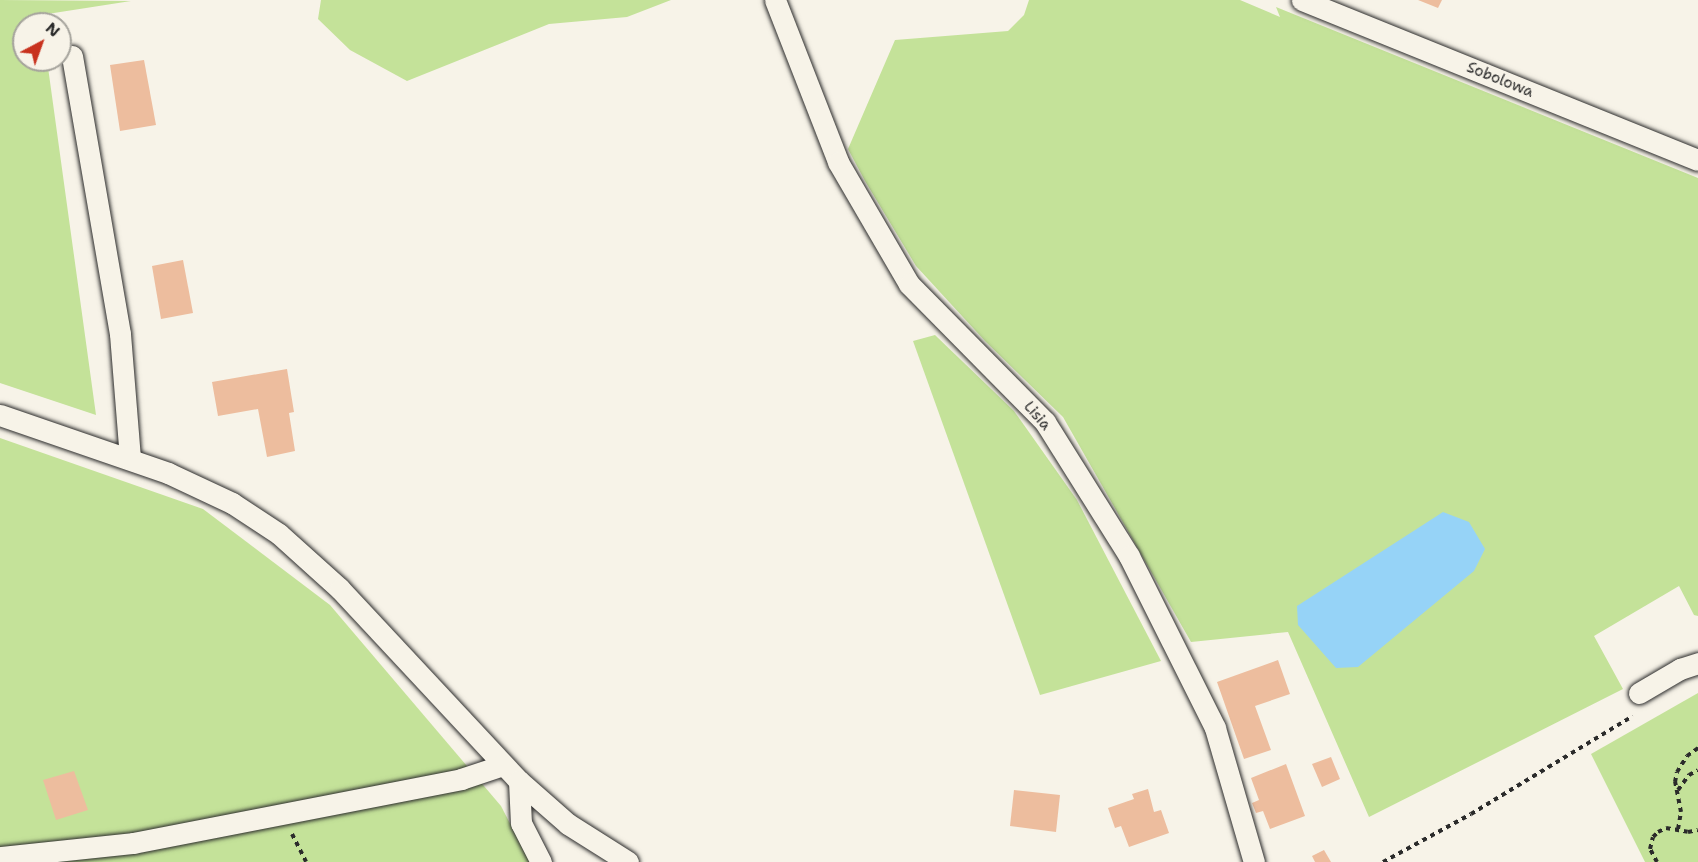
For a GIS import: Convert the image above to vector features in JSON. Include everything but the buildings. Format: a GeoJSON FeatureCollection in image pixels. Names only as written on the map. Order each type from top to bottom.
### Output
{"type":"FeatureCollection","features":[{"type":"Feature","properties":{"kind":"street","name":"Lisia"},"geometry":{"type":"LineString","coordinates":[[775,0],[838,162],[909,284],[1045,422],[1129,556],[1215,728],[1254,862]]}},
{"type":"Feature","properties":{"kind":"street","name":"Sobolowa"},"geometry":{"type":"LineString","coordinates":[[1304,0],[1698,160]]}},
{"type":"Feature","properties":{"kind":"street"},"geometry":{"type":"LineString","coordinates":[[72,57],[120,334],[130,459]]}},
{"type":"Feature","properties":{"kind":"street"},"geometry":{"type":"LineString","coordinates":[[0,415],[130,459],[205,489],[232,503],[301,551],[340,589],[519,781],[568,824],[628,862]]}},
{"type":"Feature","properties":{"kind":"street"},"geometry":{"type":"LineString","coordinates":[[1640,702],[1680,669],[1698,663]]}},
{"type":"Feature","properties":{"kind":"street"},"geometry":{"type":"LineString","coordinates":[[0,857],[133,843],[461,779],[503,765]]}},
{"type":"Feature","properties":{"kind":"street"},"geometry":{"type":"LineString","coordinates":[[519,781],[521,823],[541,862]]}},
{"type":"Feature","properties":{"kind":"path"},"geometry":{"type":"LineString","coordinates":[[1383,862],[1471,814],[1640,702]]}},
{"type":"Feature","properties":{"kind":"path"},"geometry":{"type":"LineString","coordinates":[[1678,829],[1681,812],[1675,782],[1681,765],[1698,748]]}},
{"type":"Feature","properties":{"kind":"path"},"geometry":{"type":"LineString","coordinates":[[1677,790],[1689,775],[1698,770]]}},
{"type":"Feature","properties":{"kind":"path"},"geometry":{"type":"LineString","coordinates":[[282,814],[306,862]]}},
{"type":"Feature","properties":{"kind":"path"},"geometry":{"type":"LineString","coordinates":[[1657,862],[1650,849],[1653,837],[1666,828],[1688,832],[1698,830]]}},
{"type":"Feature","properties":{"kind":"green space"},"geometry":{"type":"Polygon","coordinates":[[[0,0],[131,1],[60,12],[12,12],[12,72],[49,72],[96,415],[0,383],[0,0]]]}},
{"type":"Feature","properties":{"kind":"green space"},"geometry":{"type":"Polygon","coordinates":[[[321,0],[671,0],[627,17],[549,24],[407,81],[350,50],[318,19],[321,0]]]}},
{"type":"Feature","properties":{"kind":"green space"},"geometry":{"type":"Polygon","coordinates":[[[1029,0],[1240,0],[1280,17],[1276,7],[1698,178],[1698,616],[1694,615],[1679,586],[1594,636],[1623,689],[1369,817],[1288,632],[1191,642],[1063,417],[985,341],[916,266],[848,149],[895,40],[1008,31],[1024,15],[1029,0]]]}},
{"type":"Feature","properties":{"kind":"green space"},"geometry":{"type":"Polygon","coordinates":[[[935,335],[1014,411],[1077,500],[1161,661],[1040,695],[913,341],[935,335]]]}},
{"type":"Feature","properties":{"kind":"green space"},"geometry":{"type":"Polygon","coordinates":[[[0,438],[203,509],[330,605],[501,806],[530,862],[0,862],[0,438]]]}},
{"type":"Feature","properties":{"kind":"green space"},"geometry":{"type":"Polygon","coordinates":[[[1698,693],[1698,862],[1645,862],[1591,754],[1698,693]]]}},
{"type":"Feature","properties":{"kind":"water"},"geometry":{"type":"Polygon","coordinates":[[[1443,512],[1469,522],[1485,549],[1474,571],[1358,667],[1336,668],[1298,625],[1297,606],[1443,512]]]}}]}
